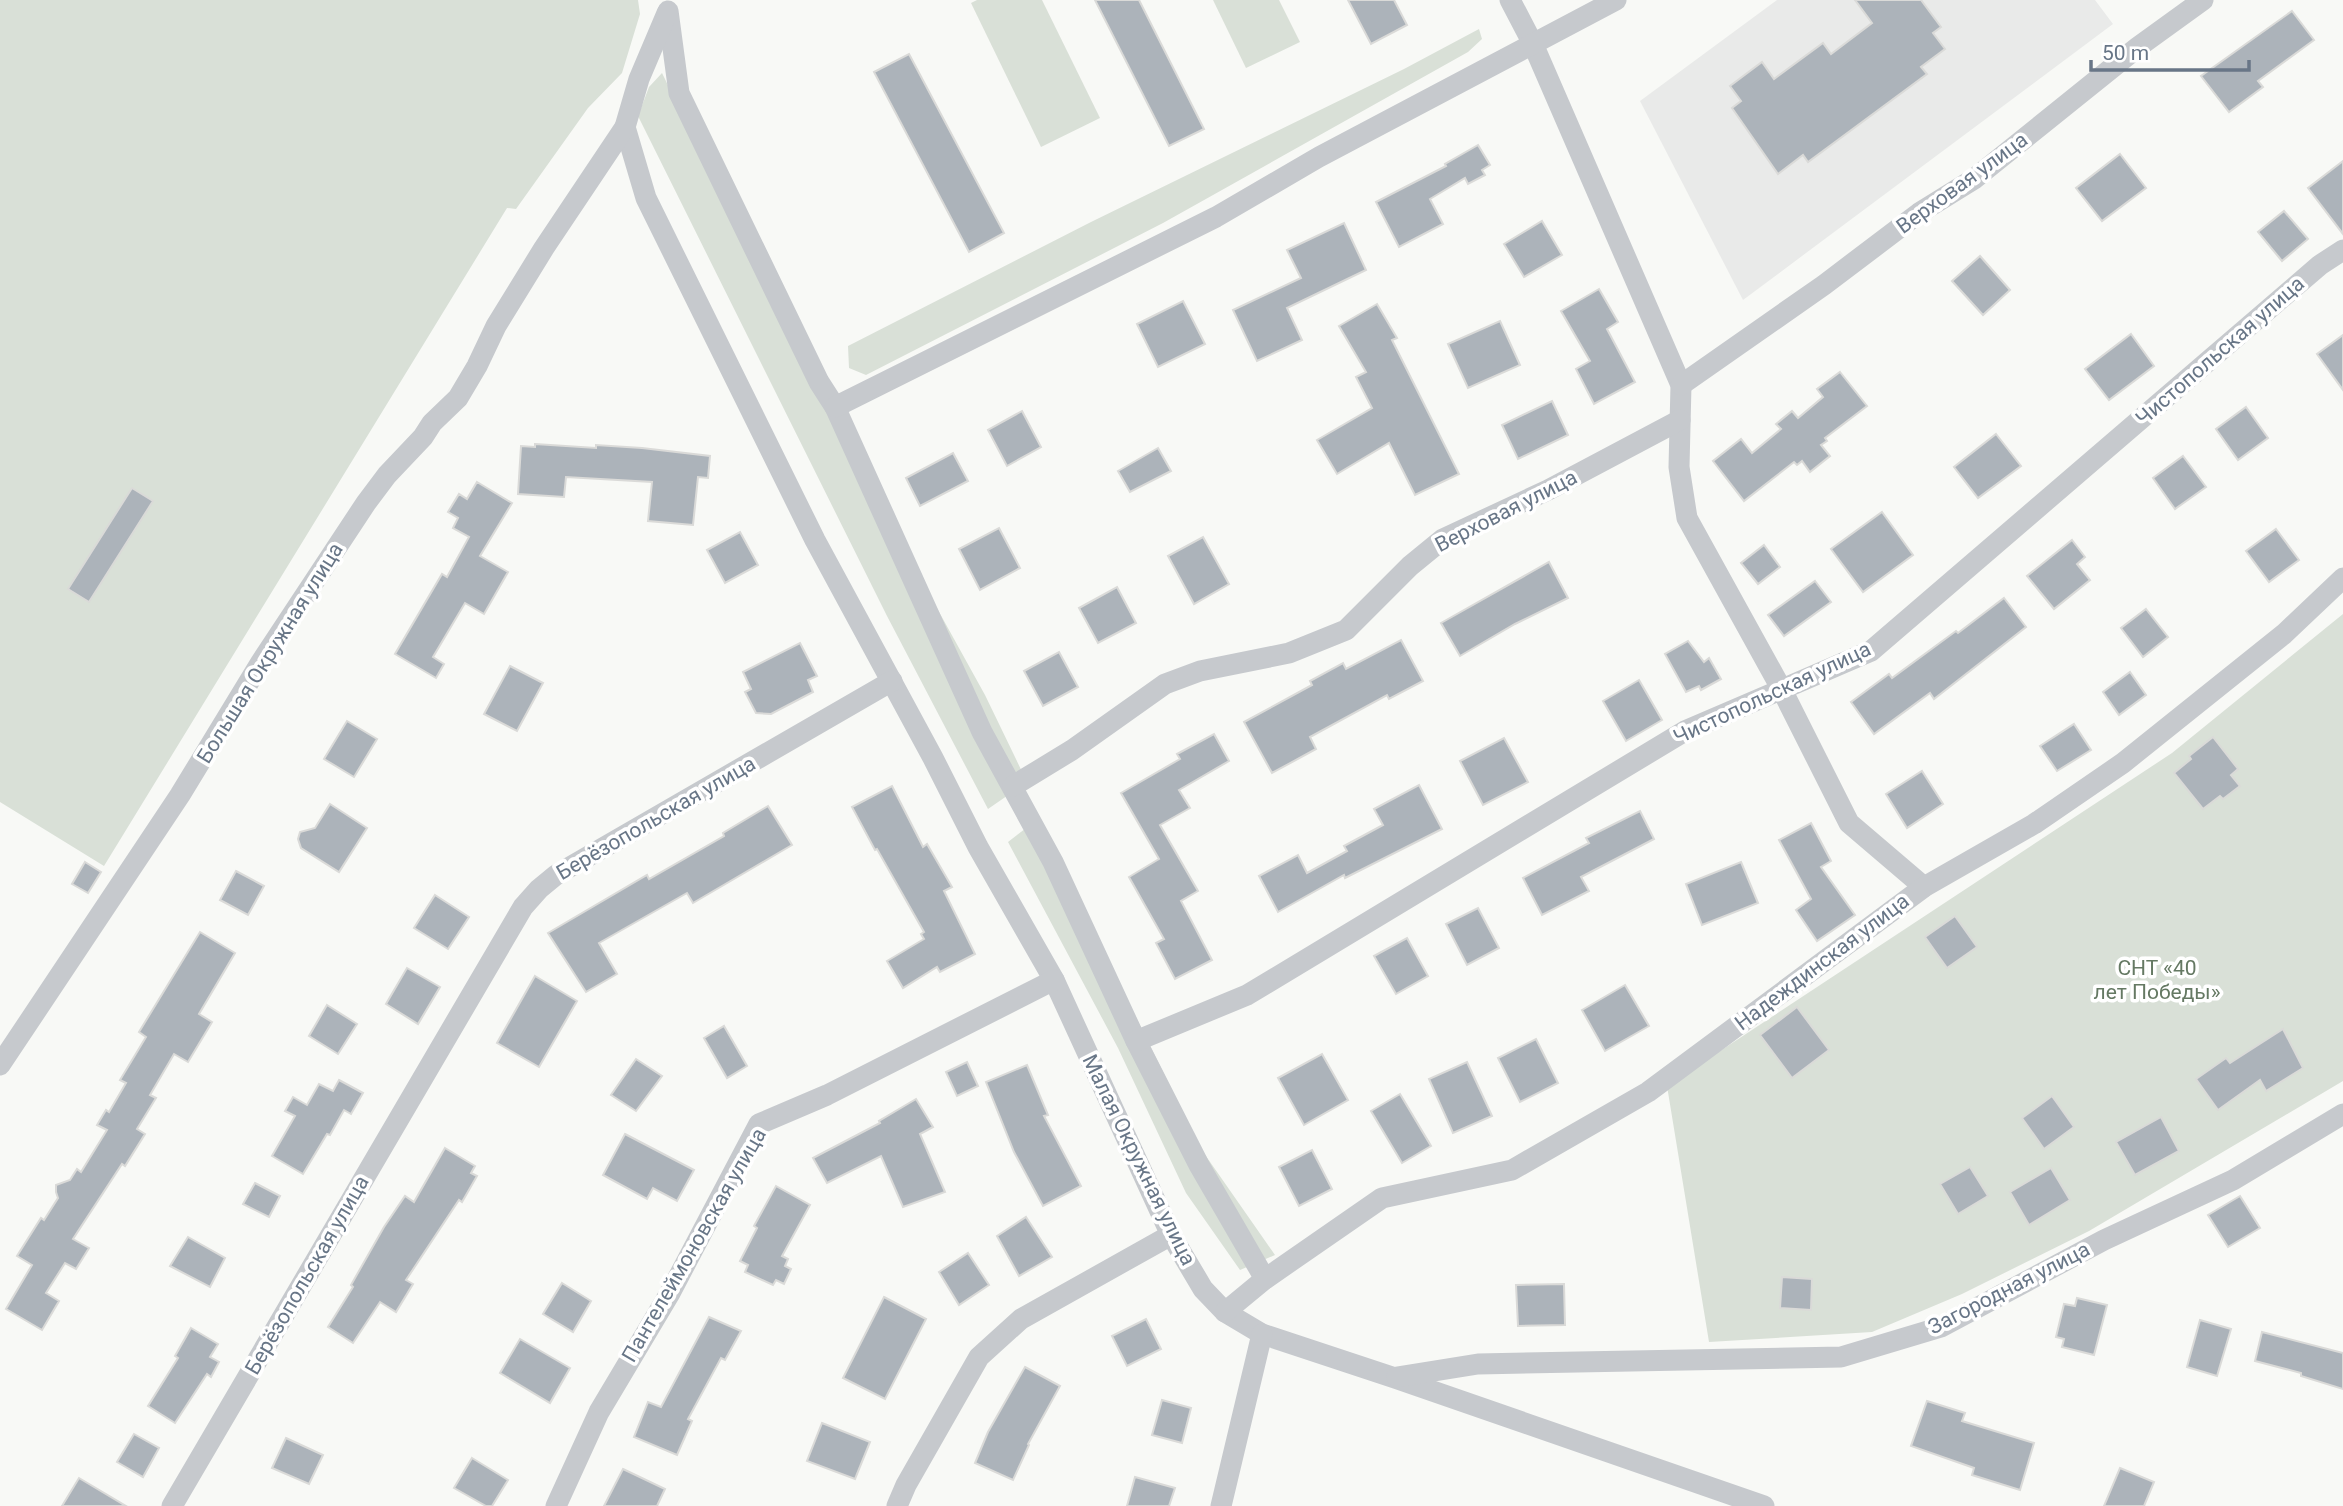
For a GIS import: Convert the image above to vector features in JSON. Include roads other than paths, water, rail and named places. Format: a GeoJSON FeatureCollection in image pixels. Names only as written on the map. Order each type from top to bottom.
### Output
{"type":"FeatureCollection","features":[{"type":"Feature","properties":{"kind":"street"},"geometry":{"type":"LineString","coordinates":[[1510,0],[1533,44],[1681,384],[1679,467],[1687,518],[1782,691],[1849,823],[1924,887]]}},
{"type":"Feature","properties":{"kind":"street"},"geometry":{"type":"LineString","coordinates":[[835,407],[1216,218],[1320,157],[1616,0]]}},
{"type":"Feature","properties":{"kind":"street","name":"Верховая улица"},"geometry":{"type":"LineString","coordinates":[[1681,384],[1824,285],[1919,213],[1974,179],[2138,47],[2203,0]]}},
{"type":"Feature","properties":{"kind":"street"},"geometry":{"type":"LineString","coordinates":[[671,6],[679,93],[819,382],[835,407],[960,687],[1053,862],[1136,1041],[1199,1165],[1265,1279]]}},
{"type":"Feature","properties":{"kind":"street","name":"Большая Окружная улица"},"geometry":{"type":"LineString","coordinates":[[0,1065],[180,795],[261,662],[366,503],[432,423],[458,398],[496,326],[544,248],[625,127],[639,79],[671,6]]}},
{"type":"Feature","properties":{"kind":"street"},"geometry":{"type":"LineString","coordinates":[[625,127],[646,198],[815,540],[892,681]]}},
{"type":"Feature","properties":{"kind":"street","name":"Чистопольская улица"},"geometry":{"type":"LineString","coordinates":[[1136,1041],[1247,995],[1685,731],[1871,651],[2320,265],[2343,250]]}},
{"type":"Feature","properties":{"kind":"street","name":"Верховая улица"},"geometry":{"type":"LineString","coordinates":[[1013,786],[1072,750],[1165,684],[1199,671],[1289,653],[1346,630],[1410,566],[1443,539],[1548,490],[1680,420]]}},
{"type":"Feature","properties":{"kind":"street","name":"Надеждинская улица"},"geometry":{"type":"LineString","coordinates":[[1225,1312],[1265,1279],[1382,1198],[1511,1170],[1648,1091],[1924,887],[2034,824],[2123,764],[2284,634],[2343,578]]}},
{"type":"Feature","properties":{"kind":"street","name":"Малая Окружная улица"},"geometry":{"type":"LineString","coordinates":[[892,681],[978,846],[1054,980],[1171,1235],[1203,1289],[1225,1312],[1262,1334],[1764,1506]]}},
{"type":"Feature","properties":{"kind":"street","name":"Берёзопольская улица"},"geometry":{"type":"LineString","coordinates":[[172,1506],[523,907],[556,875],[892,681]]}},
{"type":"Feature","properties":{"kind":"street","name":"Пантелеймоновская улица"},"geometry":{"type":"LineString","coordinates":[[556,1506],[599,1412],[670,1293],[760,1124],[827,1095],[1054,980]]}},
{"type":"Feature","properties":{"kind":"street","name":"Загородная улица"},"geometry":{"type":"LineString","coordinates":[[1395,1378],[1478,1364],[1841,1357],[1941,1327],[2104,1240],[2233,1180],[2343,1114]]}},
{"type":"Feature","properties":{"kind":"street"},"geometry":{"type":"LineString","coordinates":[[897,1506],[906,1485],[979,1357],[1021,1319],[1171,1235]]}},
{"type":"Feature","properties":{"kind":"street"},"geometry":{"type":"LineString","coordinates":[[1221,1506],[1262,1334]]}},
{"type":"Feature","properties":{"kind":"park label","name":"СНТ «40 лет Победы»"},"geometry":{"type":"Point","coordinates":[2157,980]}}]}
